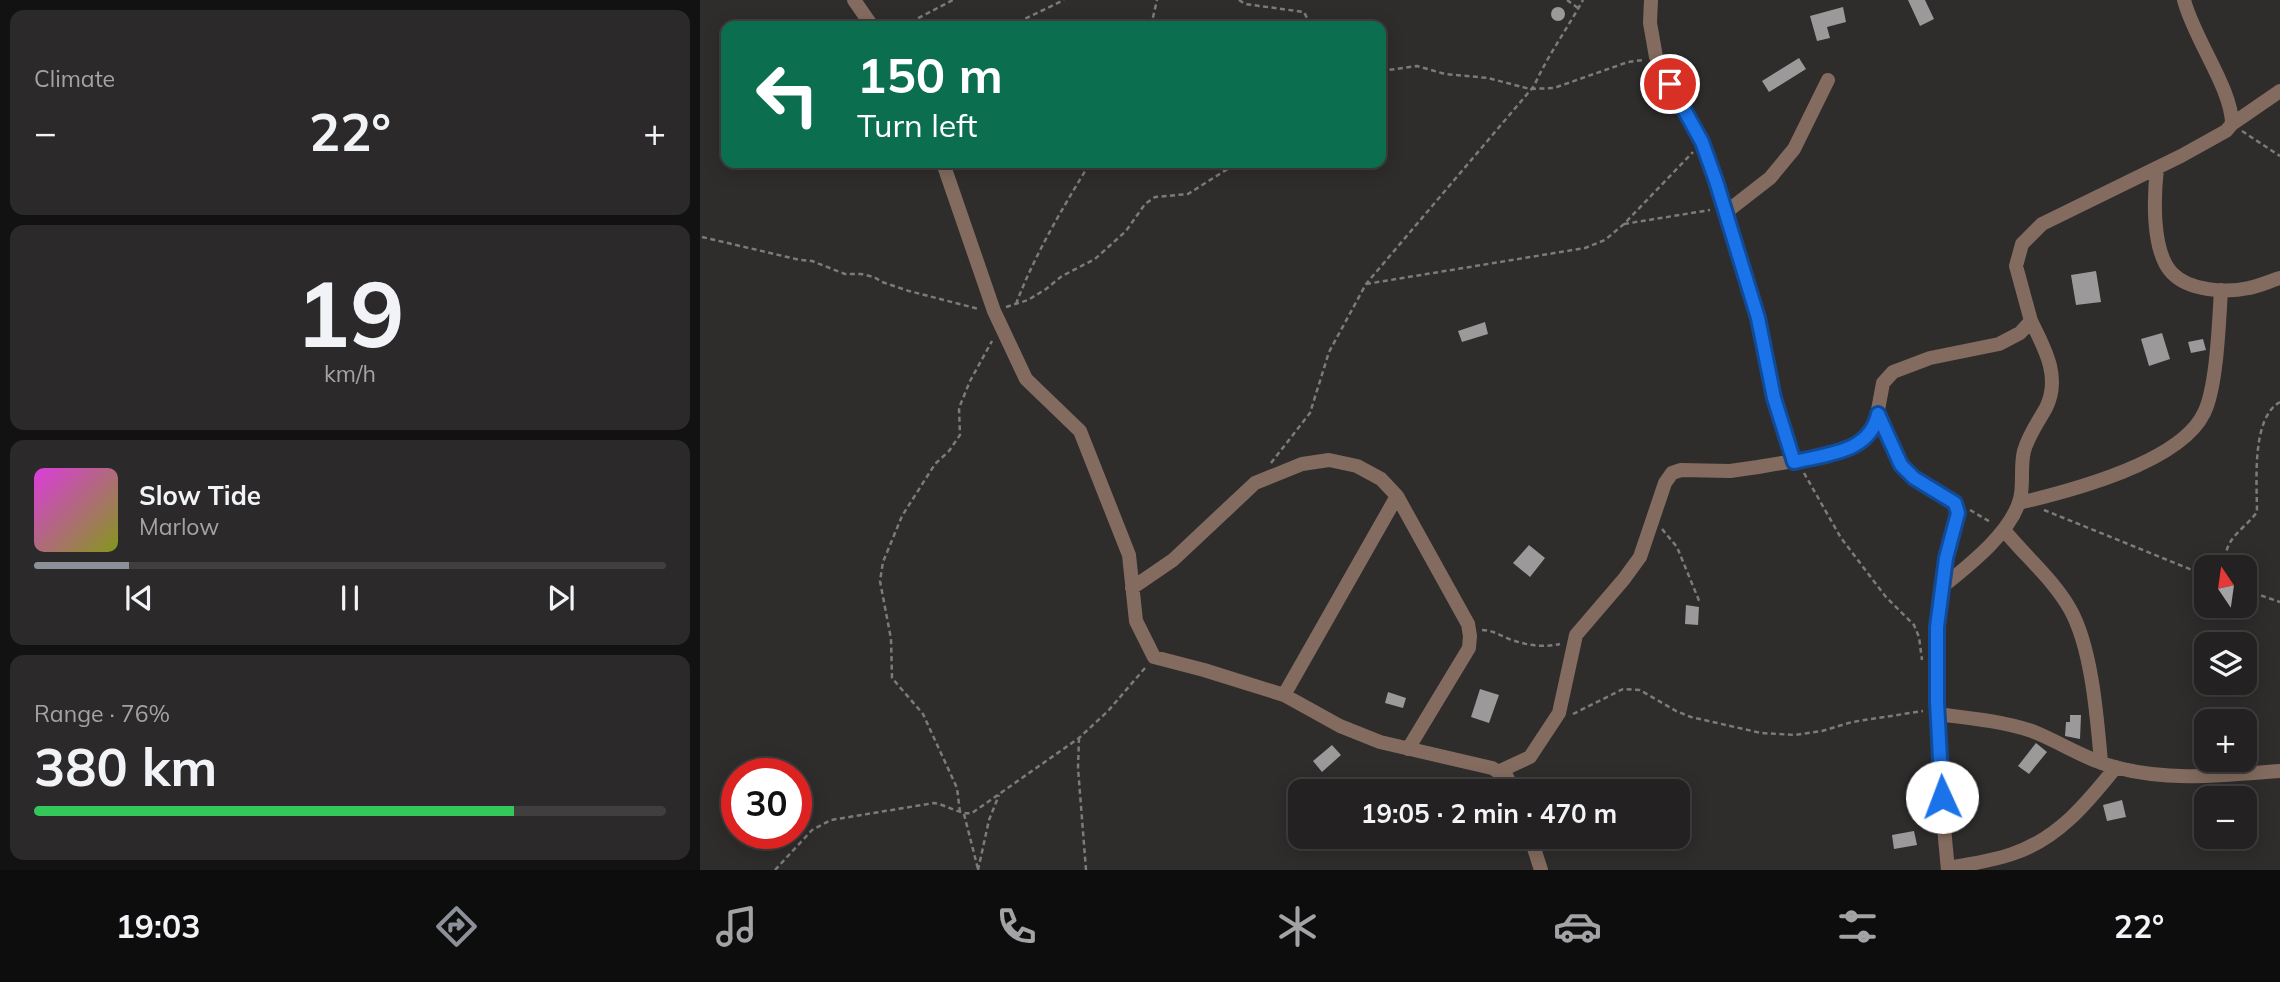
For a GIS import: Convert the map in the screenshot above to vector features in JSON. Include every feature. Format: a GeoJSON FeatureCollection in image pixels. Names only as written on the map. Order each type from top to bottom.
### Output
{"type":"FeatureCollection","features":[{"type":"Feature","properties":{"kind":"street"},"geometry":{"type":"LineString","coordinates":[[854,0],[869,21]]}},
{"type":"Feature","properties":{"kind":"street"},"geometry":{"type":"LineString","coordinates":[[1651,0],[1650,23],[1656,57],[1702,142],[1758,318],[1774,398],[1796,461]]}},
{"type":"Feature","properties":{"kind":"street"},"geometry":{"type":"LineString","coordinates":[[2184,0],[2194,32],[2229,103],[2232,124]]}},
{"type":"Feature","properties":{"kind":"street"},"geometry":{"type":"LineString","coordinates":[[1724,210],[1770,178],[1794,149],[1828,80]]}},
{"type":"Feature","properties":{"kind":"street"},"geometry":{"type":"LineString","coordinates":[[1942,587],[2004,530],[2022,502],[2024,450],[2053,387],[2053,372],[2031,321],[2015,266],[2022,244],[2042,224],[2226,131],[2280,90]]}},
{"type":"Feature","properties":{"kind":"street"},"geometry":{"type":"LineString","coordinates":[[945,168],[993,311],[1026,379],[1080,431],[1129,555],[1136,621],[1154,657],[1284,695],[1340,726],[1380,742],[1492,768],[1508,779]]}},
{"type":"Feature","properties":{"kind":"street"},"geometry":{"type":"LineString","coordinates":[[2157,168],[2155,225],[2170,271],[2181,281],[2221,290],[2249,289],[2280,278]]}},
{"type":"Feature","properties":{"kind":"street"},"geometry":{"type":"LineString","coordinates":[[2022,502],[2069,490],[2162,454],[2177,444],[2196,425],[2204,413],[2210,395],[2221,290]]}},
{"type":"Feature","properties":{"kind":"street"},"geometry":{"type":"LineString","coordinates":[[1498,772],[1530,757],[1559,713],[1567,666],[1579,629],[1640,557],[1664,483],[1672,473],[1681,470],[1730,471],[1834,454],[1854,446],[1875,426],[1883,383],[1892,372],[1930,358],[1998,344],[2020,333],[2031,321]]}},
{"type":"Feature","properties":{"kind":"street"},"geometry":{"type":"LineString","coordinates":[[1878,414],[1901,465],[1914,478],[1955,503],[1958,513],[1946,558],[1937,627],[1937,711],[1942,817],[1948,869],[2012,854],[2034,845],[2077,815],[2108,765],[2076,620],[2049,580],[2004,530]]}},
{"type":"Feature","properties":{"kind":"street"},"geometry":{"type":"LineString","coordinates":[[1132,587],[1173,560],[1255,483],[1302,464],[1329,460],[1357,466],[1381,479],[1397,496],[1468,624],[1470,636],[1469,648],[1408,749]]}},
{"type":"Feature","properties":{"kind":"street"},"geometry":{"type":"LineString","coordinates":[[1284,695],[1397,496]]}},
{"type":"Feature","properties":{"kind":"street"},"geometry":{"type":"LineString","coordinates":[[1937,711],[2031,731],[2108,765],[2193,777],[2280,771]]}},
{"type":"Feature","properties":{"kind":"street"},"geometry":{"type":"LineString","coordinates":[[1534,849],[1541,870]]}},
{"type":"Feature","properties":{"kind":"path"},"geometry":{"type":"LineString","coordinates":[[913,21],[953,0]]}},
{"type":"Feature","properties":{"kind":"path"},"geometry":{"type":"LineString","coordinates":[[1020,21],[1064,0]]}},
{"type":"Feature","properties":{"kind":"path"},"geometry":{"type":"LineString","coordinates":[[1153,21],[1157,0]]}},
{"type":"Feature","properties":{"kind":"path"},"geometry":{"type":"LineString","coordinates":[[1239,0],[1245,4],[1304,12],[1308,21]]}},
{"type":"Feature","properties":{"kind":"path"},"geometry":{"type":"LineString","coordinates":[[1567,0],[1578,8]]}},
{"type":"Feature","properties":{"kind":"path"},"geometry":{"type":"LineString","coordinates":[[1270,463],[1310,413],[1329,352],[1366,284],[1534,86],[1548,56],[1567,30],[1583,0]]}},
{"type":"Feature","properties":{"kind":"path"},"geometry":{"type":"LineString","coordinates":[[1386,70],[1417,66],[1446,74],[1488,78],[1530,89],[1554,88],[1628,62],[1656,57]]}},
{"type":"Feature","properties":{"kind":"path"},"geometry":{"type":"LineString","coordinates":[[2232,124],[2280,156]]}},
{"type":"Feature","properties":{"kind":"path"},"geometry":{"type":"LineString","coordinates":[[1366,284],[1585,248],[1605,240],[1624,224],[1702,142]]}},
{"type":"Feature","properties":{"kind":"path"},"geometry":{"type":"LineString","coordinates":[[1016,304],[1040,247],[1087,168]]}},
{"type":"Feature","properties":{"kind":"path"},"geometry":{"type":"LineString","coordinates":[[702,237],[812,261],[845,274],[874,277],[882,282],[963,306],[993,311],[1028,300],[1062,276],[1095,259],[1126,231],[1145,204],[1155,197],[1188,194],[1229,168]]}},
{"type":"Feature","properties":{"kind":"path"},"geometry":{"type":"LineString","coordinates":[[1624,224],[1724,210]]}},
{"type":"Feature","properties":{"kind":"path"},"geometry":{"type":"LineString","coordinates":[[960,811],[957,788],[923,714],[892,678],[891,639],[880,580],[883,562],[902,516],[935,464],[960,435],[959,408],[970,381],[1001,326]]}},
{"type":"Feature","properties":{"kind":"path"},"geometry":{"type":"LineString","coordinates":[[2226,555],[2230,541],[2257,512],[2258,441],[2268,412],[2280,402]]}},
{"type":"Feature","properties":{"kind":"path"},"geometry":{"type":"LineString","coordinates":[[1796,461],[1841,538],[1886,597],[1913,625],[1919,637],[1924,668]]}},
{"type":"Feature","properties":{"kind":"path"},"geometry":{"type":"LineString","coordinates":[[2022,502],[2194,571]]}},
{"type":"Feature","properties":{"kind":"path"},"geometry":{"type":"LineString","coordinates":[[1955,503],[2004,530]]}},
{"type":"Feature","properties":{"kind":"path"},"geometry":{"type":"LineString","coordinates":[[1653,518],[1677,547],[1700,603]]}},
{"type":"Feature","properties":{"kind":"path"},"geometry":{"type":"LineString","coordinates":[[2258,595],[2280,602]]}},
{"type":"Feature","properties":{"kind":"path"},"geometry":{"type":"LineString","coordinates":[[1470,636],[1485,629],[1524,644],[1560,644],[1574,647]]}},
{"type":"Feature","properties":{"kind":"path"},"geometry":{"type":"LineString","coordinates":[[964,814],[972,813],[1079,738],[1108,711],[1154,657]]}},
{"type":"Feature","properties":{"kind":"path"},"geometry":{"type":"LineString","coordinates":[[1571,714],[1623,689],[1632,688],[1691,717],[1761,733],[1795,735],[1864,720],[1937,711]]}},
{"type":"Feature","properties":{"kind":"path"},"geometry":{"type":"LineString","coordinates":[[1079,738],[1078,768],[1086,870]]}},
{"type":"Feature","properties":{"kind":"path"},"geometry":{"type":"LineString","coordinates":[[979,870],[989,820],[1001,792]]}},
{"type":"Feature","properties":{"kind":"path"},"geometry":{"type":"LineString","coordinates":[[775,870],[812,830],[831,820],[934,803],[944,804],[964,814],[979,870]]}},
{"type":"Feature","properties":{"kind":"building"},"geometry":{"type":"Polygon","coordinates":[[[1908,0],[1925,0],[1934,19],[1920,26],[1908,0]]]}},
{"type":"Feature","properties":{"kind":"building"},"geometry":{"type":"Polygon","coordinates":[[[1555,7],[1561,7],[1565,14],[1561,21],[1555,21],[1551,17],[1551,11],[1555,7]]]}},
{"type":"Feature","properties":{"kind":"building"},"geometry":{"type":"Polygon","coordinates":[[[1843,7],[1846,22],[1827,27],[1830,38],[1817,41],[1810,16],[1843,7]]]}},
{"type":"Feature","properties":{"kind":"building"},"geometry":{"type":"Polygon","coordinates":[[[1799,58],[1806,69],[1769,92],[1762,81],[1799,58]]]}},
{"type":"Feature","properties":{"kind":"building"},"geometry":{"type":"Polygon","coordinates":[[[2096,271],[2101,302],[2076,305],[2071,275],[2096,271]]]}},
{"type":"Feature","properties":{"kind":"building"},"geometry":{"type":"Polygon","coordinates":[[[1485,322],[1488,334],[1462,342],[1458,331],[1485,322]]]}},
{"type":"Feature","properties":{"kind":"building"},"geometry":{"type":"Polygon","coordinates":[[[2162,333],[2170,359],[2149,366],[2141,339],[2162,333]]]}},
{"type":"Feature","properties":{"kind":"building"},"geometry":{"type":"Polygon","coordinates":[[[2203,339],[2206,350],[2191,353],[2188,342],[2203,339]]]}},
{"type":"Feature","properties":{"kind":"building"},"geometry":{"type":"Polygon","coordinates":[[[1529,545],[1545,558],[1530,577],[1513,563],[1529,545]]]}},
{"type":"Feature","properties":{"kind":"building"},"geometry":{"type":"Polygon","coordinates":[[[1686,605],[1699,607],[1698,625],[1685,624],[1686,605]]]}},
{"type":"Feature","properties":{"kind":"building"},"geometry":{"type":"Polygon","coordinates":[[[1480,689],[1499,695],[1489,723],[1471,717],[1480,689]]]}},
{"type":"Feature","properties":{"kind":"building"},"geometry":{"type":"Polygon","coordinates":[[[1388,692],[1406,698],[1403,708],[1385,703],[1388,692]]]}},
{"type":"Feature","properties":{"kind":"building"},"geometry":{"type":"Polygon","coordinates":[[[2070,715],[2081,715],[2080,739],[2065,736],[2066,722],[2070,722],[2070,715]]]}},
{"type":"Feature","properties":{"kind":"building"},"geometry":{"type":"Polygon","coordinates":[[[2036,743],[2047,752],[2029,774],[2018,766],[2036,743]]]}},
{"type":"Feature","properties":{"kind":"building"},"geometry":{"type":"Polygon","coordinates":[[[1332,745],[1341,755],[1322,772],[1313,761],[1332,745]]]}},
{"type":"Feature","properties":{"kind":"building"},"geometry":{"type":"Polygon","coordinates":[[[2122,800],[2126,817],[2107,821],[2103,805],[2122,800]]]}},
{"type":"Feature","properties":{"kind":"building"},"geometry":{"type":"Polygon","coordinates":[[[1914,831],[1917,845],[1894,849],[1892,835],[1914,831]]]}},
{"type":"Feature","properties":{"kind":"route"},"geometry":{"type":"LineString","coordinates":[[1670,84],[1702,142],[1716,181],[1758,318],[1774,398],[1794,462],[1834,454],[1854,446],[1875,426],[1878,414],[1901,465],[1914,478],[1955,503],[1958,513],[1946,558],[1937,627],[1937,702],[1942,797]]}}]}
